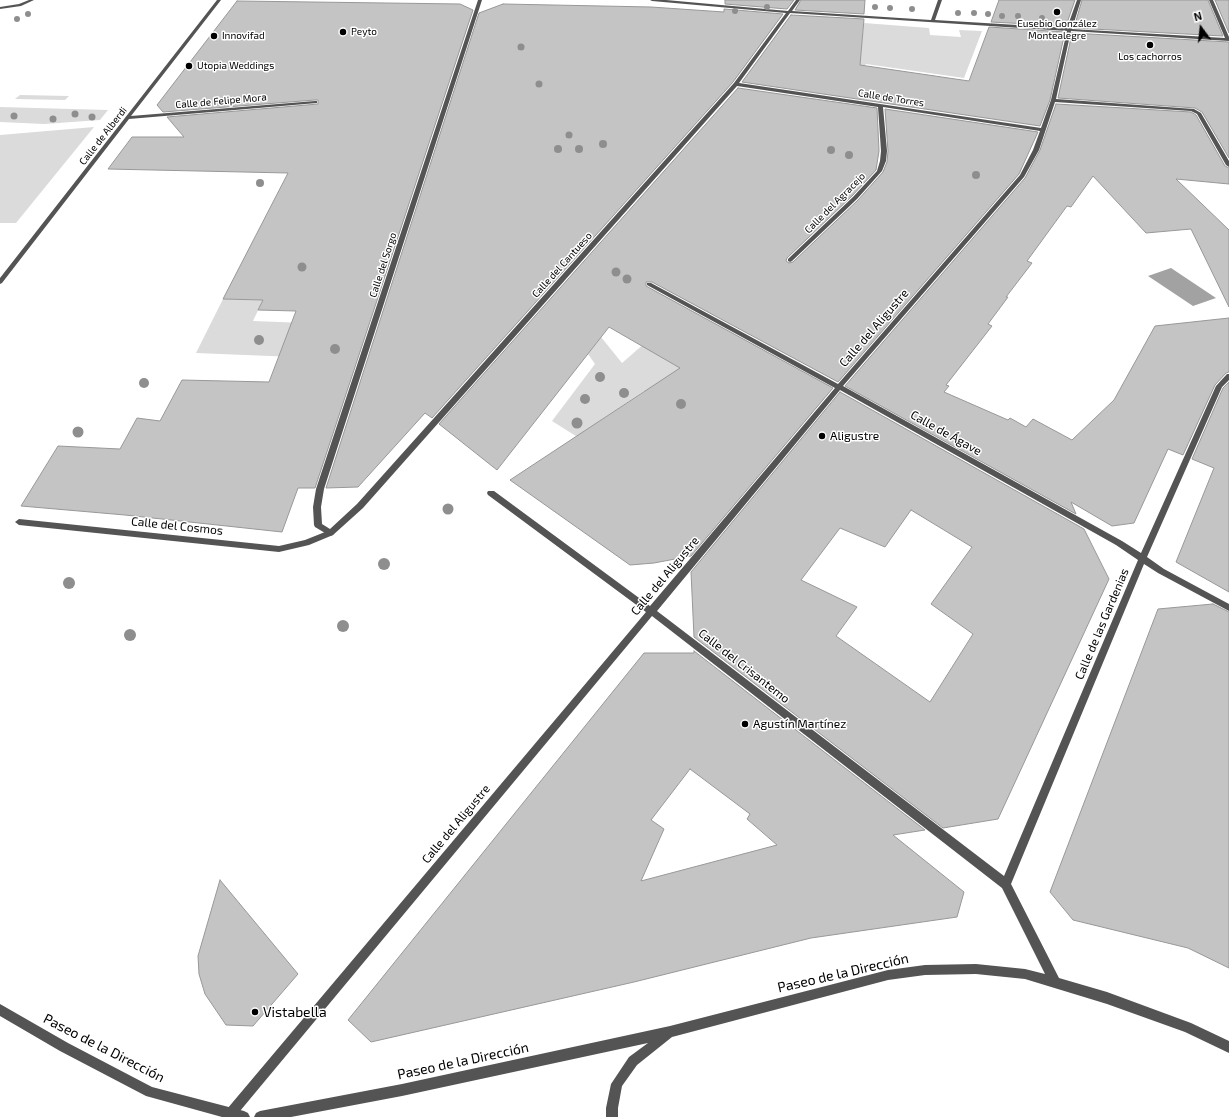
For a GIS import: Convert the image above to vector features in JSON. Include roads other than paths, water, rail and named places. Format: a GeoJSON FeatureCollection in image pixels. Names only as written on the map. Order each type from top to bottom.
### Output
{"type":"FeatureCollection","features":[{"type":"Feature","properties":{"kind":"street"},"geometry":{"type":"LineString","coordinates":[[0,8],[20,5],[32,0]]}},
{"type":"Feature","properties":{"kind":"street","name":"Calle de Alberdi"},"geometry":{"type":"LineString","coordinates":[[0,282],[218,0]]}},
{"type":"Feature","properties":{"kind":"street","name":"Calle del Sorgo"},"geometry":{"type":"LineString","coordinates":[[330,533],[318,525],[317,507],[320,489],[480,0]]}},
{"type":"Feature","properties":{"kind":"street"},"geometry":{"type":"LineString","coordinates":[[652,0],[789,12],[1228,40],[1211,0]]}},
{"type":"Feature","properties":{"kind":"street","name":"Calle del Cantueso"},"geometry":{"type":"LineString","coordinates":[[330,533],[360,506],[736,84],[798,0]]}},
{"type":"Feature","properties":{"kind":"street"},"geometry":{"type":"LineString","coordinates":[[933,21],[940,0]]}},
{"type":"Feature","properties":{"kind":"street","name":"Calle del Aligustre"},"geometry":{"type":"LineString","coordinates":[[231,1113],[839,387],[1022,176],[1036,150],[1043,130],[1069,30],[1079,0]]}},
{"type":"Feature","properties":{"kind":"street","name":"Calle de Torres"},"geometry":{"type":"LineString","coordinates":[[736,84],[1043,130]]}},
{"type":"Feature","properties":{"kind":"street"},"geometry":{"type":"LineString","coordinates":[[1052,100],[1192,110],[1199,113],[1229,165]]}},
{"type":"Feature","properties":{"kind":"street","name":"Calle de Felipe Mora"},"geometry":{"type":"LineString","coordinates":[[128,118],[315,102]]}},
{"type":"Feature","properties":{"kind":"street","name":"Calle del Agracejo"},"geometry":{"type":"LineString","coordinates":[[790,260],[855,198],[879,171],[883,161],[884,150],[880,105]]}},
{"type":"Feature","properties":{"kind":"street","name":"Calle de Ágave"},"geometry":{"type":"LineString","coordinates":[[649,284],[839,387],[1119,543],[1142,559],[1229,608]]}},
{"type":"Feature","properties":{"kind":"street","name":"Calle de las Gardenias"},"geometry":{"type":"LineString","coordinates":[[1006,884],[1142,559],[1218,386],[1228,376]]}},
{"type":"Feature","properties":{"kind":"street","name":"Calle del Crisantemo"},"geometry":{"type":"LineString","coordinates":[[491,493],[651,612],[1006,884],[1055,982]]}},
{"type":"Feature","properties":{"kind":"street","name":"Calle del Cosmos"},"geometry":{"type":"LineString","coordinates":[[19,522],[279,549],[306,543],[330,533]]}},
{"type":"Feature","properties":{"kind":"street","name":"Paseo de la Dirección"},"geometry":{"type":"LineString","coordinates":[[260,1117],[402,1090],[670,1032],[881,977],[925,970],[976,969],[1024,974],[1107,998],[1179,1024],[1229,1047]]}},
{"type":"Feature","properties":{"kind":"street","name":"Paseo de la Dirección"},"geometry":{"type":"LineString","coordinates":[[0,1010],[64,1047],[150,1092],[244,1117]]}},
{"type":"Feature","properties":{"kind":"street","name":"Paseo de la Dirección"},"geometry":{"type":"LineString","coordinates":[[612,1117],[612,1108],[617,1084],[633,1061],[670,1032]]}},
{"type":"Feature","properties":{"kind":"place","name":"Eusebio González Montealegre"},"geometry":{"type":"Point","coordinates":[1057,12]}},
{"type":"Feature","properties":{"kind":"place","name":"Peyto"},"geometry":{"type":"Point","coordinates":[343,32]}},
{"type":"Feature","properties":{"kind":"place","name":"Innovifad"},"geometry":{"type":"Point","coordinates":[214,36]}},
{"type":"Feature","properties":{"kind":"place","name":"Los cachorros"},"geometry":{"type":"Point","coordinates":[1150,45]}},
{"type":"Feature","properties":{"kind":"place","name":"Utopia Weddings"},"geometry":{"type":"Point","coordinates":[189,66]}},
{"type":"Feature","properties":{"kind":"place","name":"Aligustre"},"geometry":{"type":"Point","coordinates":[822,436]}},
{"type":"Feature","properties":{"kind":"place","name":"Agustín Martínez"},"geometry":{"type":"Point","coordinates":[745,724]}},
{"type":"Feature","properties":{"kind":"place","name":"Vistabella"},"geometry":{"type":"Point","coordinates":[255,1012]}}]}
